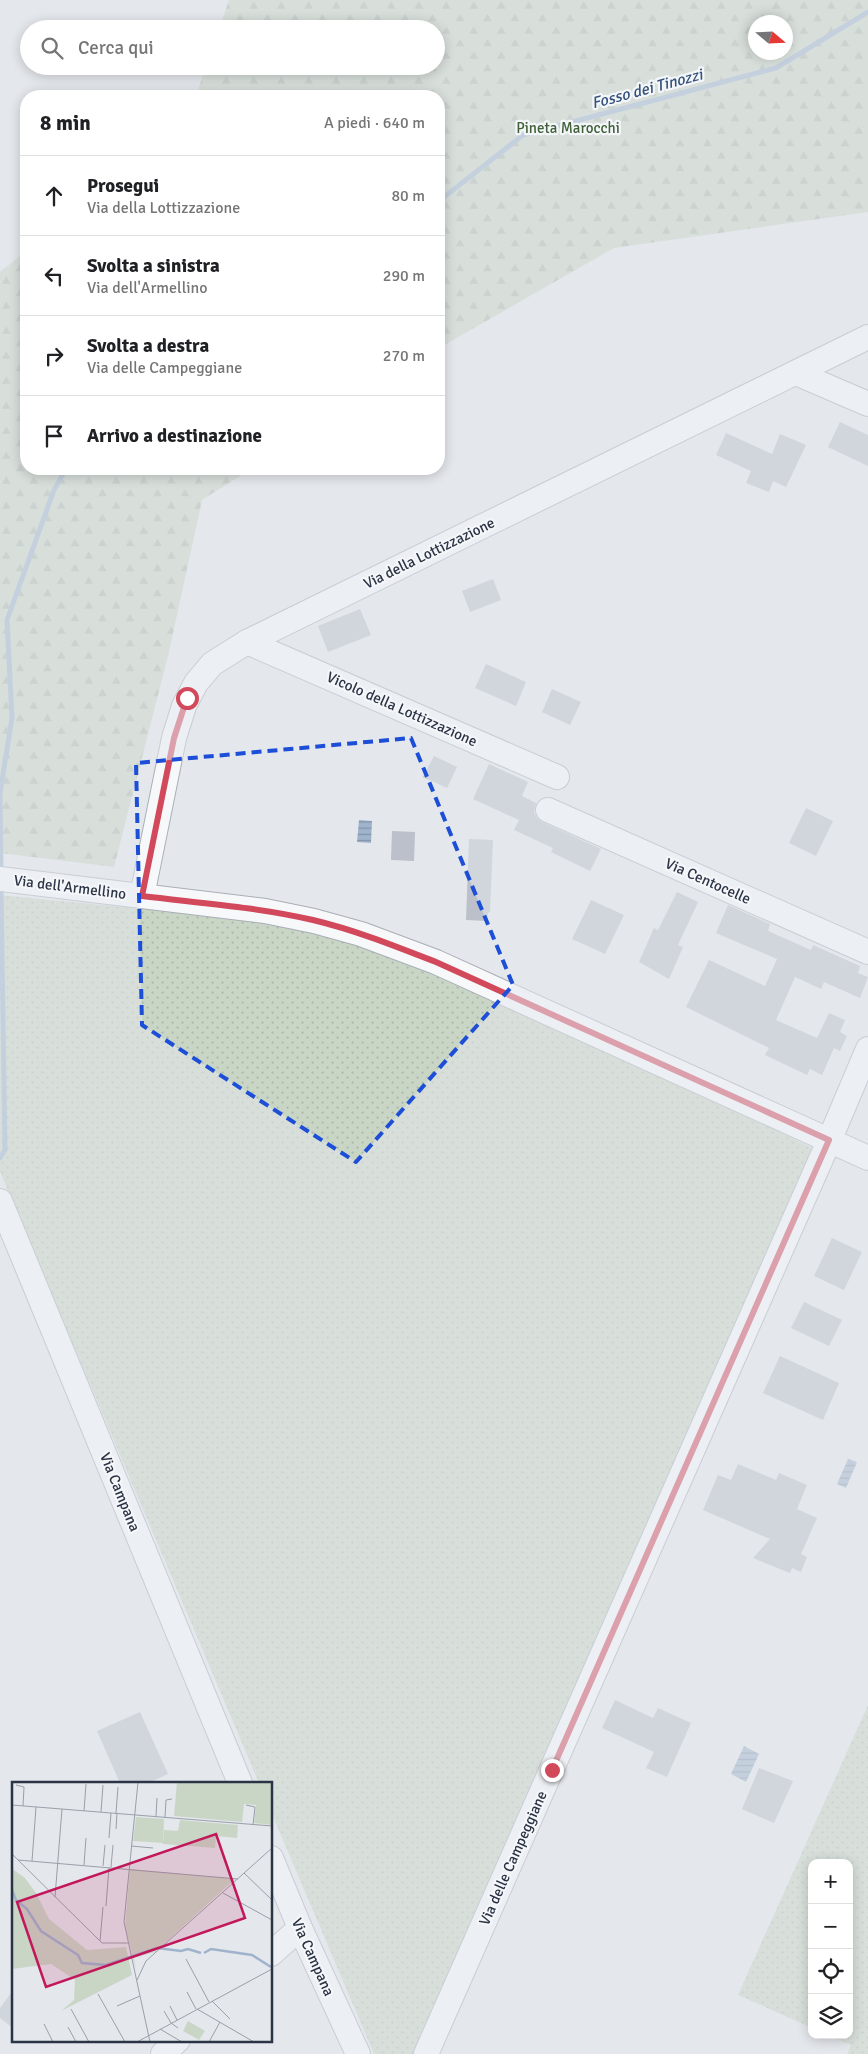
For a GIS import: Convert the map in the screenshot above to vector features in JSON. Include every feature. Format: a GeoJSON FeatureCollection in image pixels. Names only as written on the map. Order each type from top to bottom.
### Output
{"type":"FeatureCollection","features":[{"type":"Feature","properties":{"kind":"street","name":"Via della Lottizzazione"},"geometry":{"type":"LineString","coordinates":[[142,896],[174,738],[184,706],[196,683],[207,669],[223,656],[868,337]]}},
{"type":"Feature","properties":{"kind":"street"},"geometry":{"type":"LineString","coordinates":[[796,373],[868,404]]}},
{"type":"Feature","properties":{"kind":"street","name":"Vicolo della Lottizzazione"},"geometry":{"type":"LineString","coordinates":[[248,642],[557,777]]}},
{"type":"Feature","properties":{"kind":"street","name":"Via Centocelle"},"geometry":{"type":"LineString","coordinates":[[548,810],[868,952]]}},
{"type":"Feature","properties":{"kind":"street","name":"Via dell'Armellino"},"geometry":{"type":"LineString","coordinates":[[10,880],[284,914],[332,925],[379,940],[470,978],[868,1158]]}},
{"type":"Feature","properties":{"kind":"street","name":"Via delle Campeggiane"},"geometry":{"type":"LineString","coordinates":[[426,2054],[868,1049]]}},
{"type":"Feature","properties":{"kind":"street","name":"Via Campana"},"geometry":{"type":"LineString","coordinates":[[0,1201],[240,1782]]}},
{"type":"Feature","properties":{"kind":"street","name":"Via Campana"},"geometry":{"type":"LineString","coordinates":[[272,1860],[300,1928],[358,2054]]}},
{"type":"Feature","properties":{"kind":"street"},"geometry":{"type":"LineString","coordinates":[[272,1953],[300,1928]]}},
{"type":"Feature","properties":{"kind":"street"},"geometry":{"type":"LineString","coordinates":[[163,2054],[176,2042]]}},
{"type":"Feature","properties":{"kind":"highlighted area"},"geometry":{"type":"Polygon","coordinates":[[[411,738],[513,985],[356,1162],[142,1025],[136,763],[411,738]]]}},
{"type":"Feature","properties":{"kind":"green space","name":"Pineta Marocchi"},"geometry":{"type":"Polygon","coordinates":[[[229,0],[868,0],[868,212],[614,248],[445,345],[445,90],[198,90],[203,75],[445,75],[445,20],[222,20],[229,0]]]}},
{"type":"Feature","properties":{"kind":"green space"},"geometry":{"type":"Polygon","coordinates":[[[20,256],[20,475],[242,475],[202,500],[169,652],[114,867],[0,853],[0,272],[20,256]]]}},
{"type":"Feature","properties":{"kind":"green space"},"geometry":{"type":"Polygon","coordinates":[[[0,895],[308,925],[437,965],[816,1150],[423,2054],[374,2054],[272,1814],[272,1782],[259,1782],[0,1172],[0,895]]]}},
{"type":"Feature","properties":{"kind":"green space"},"geometry":{"type":"Polygon","coordinates":[[[868,1705],[868,2054],[847,2054],[851,2045],[837,2039],[853,2039],[853,1859],[808,1859],[808,2026],[738,1995],[868,1705]]]}},
{"type":"Feature","properties":{"kind":"water"},"geometry":{"type":"Polygon","coordinates":[[[359,820],[372,821],[371,843],[357,842],[359,820]]]}},
{"type":"Feature","properties":{"kind":"water"},"geometry":{"type":"Polygon","coordinates":[[[848,1459],[857,1462],[846,1488],[837,1484],[848,1459]]]}},
{"type":"Feature","properties":{"kind":"water"},"geometry":{"type":"Polygon","coordinates":[[[744,1746],[759,1754],[746,1782],[731,1774],[744,1746]]]}},
{"type":"Feature","properties":{"kind":"building"},"geometry":{"type":"Polygon","coordinates":[[[840,422],[868,435],[868,466],[828,447],[840,422]]]}},
{"type":"Feature","properties":{"kind":"building"},"geometry":{"type":"Polygon","coordinates":[[[726,433],[772,454],[780,434],[806,445],[786,487],[773,481],[769,492],[746,483],[751,471],[716,455],[726,433]]]}},
{"type":"Feature","properties":{"kind":"building"},"geometry":{"type":"Polygon","coordinates":[[[493,579],[501,600],[470,612],[462,591],[493,579]]]}},
{"type":"Feature","properties":{"kind":"building"},"geometry":{"type":"Polygon","coordinates":[[[360,609],[371,635],[328,652],[318,626],[360,609]]]}},
{"type":"Feature","properties":{"kind":"building"},"geometry":{"type":"Polygon","coordinates":[[[486,664],[526,682],[516,706],[475,688],[486,664]]]}},
{"type":"Feature","properties":{"kind":"building"},"geometry":{"type":"Polygon","coordinates":[[[552,689],[581,702],[570,725],[542,712],[552,689]]]}},
{"type":"Feature","properties":{"kind":"building"},"geometry":{"type":"Polygon","coordinates":[[[434,756],[457,767],[447,788],[423,777],[434,756]]]}},
{"type":"Feature","properties":{"kind":"building"},"geometry":{"type":"Polygon","coordinates":[[[489,764],[528,782],[522,796],[536,803],[534,812],[542,822],[601,849],[590,871],[551,852],[553,848],[514,830],[519,820],[473,799],[489,764]]]}},
{"type":"Feature","properties":{"kind":"building"},"geometry":{"type":"Polygon","coordinates":[[[806,808],[833,821],[816,856],[789,843],[806,808]]]}},
{"type":"Feature","properties":{"kind":"building"},"geometry":{"type":"Polygon","coordinates":[[[392,831],[415,832],[414,861],[391,860],[392,831]]]}},
{"type":"Feature","properties":{"kind":"building"},"geometry":{"type":"Polygon","coordinates":[[[469,839],[493,840],[490,912],[488,913],[487,921],[466,920],[469,839]]]}},
{"type":"Feature","properties":{"kind":"building"},"geometry":{"type":"Polygon","coordinates":[[[677,892],[698,902],[678,945],[683,947],[669,979],[639,962],[654,928],[658,930],[677,892]]]}},
{"type":"Feature","properties":{"kind":"building"},"geometry":{"type":"Polygon","coordinates":[[[591,900],[624,915],[605,954],[572,939],[591,900]]]}},
{"type":"Feature","properties":{"kind":"building"},"geometry":{"type":"Polygon","coordinates":[[[728,905],[770,924],[768,931],[811,950],[813,945],[860,966],[858,973],[868,977],[860,998],[824,982],[821,989],[795,977],[776,1020],[817,1038],[829,1013],[845,1020],[840,1032],[847,1036],[840,1051],[834,1048],[822,1075],[810,1069],[807,1075],[765,1055],[769,1048],[686,1007],[709,960],[765,986],[777,959],[716,933],[728,905]]]}},
{"type":"Feature","properties":{"kind":"building"},"geometry":{"type":"Polygon","coordinates":[[[832,1238],[862,1252],[844,1290],[814,1276],[832,1238]]]}},
{"type":"Feature","properties":{"kind":"building"},"geometry":{"type":"Polygon","coordinates":[[[804,1302],[842,1320],[829,1346],[791,1328],[804,1302]]]}},
{"type":"Feature","properties":{"kind":"building"},"geometry":{"type":"Polygon","coordinates":[[[780,1356],[839,1383],[823,1420],[763,1393],[780,1356]]]}},
{"type":"Feature","properties":{"kind":"building"},"geometry":{"type":"Polygon","coordinates":[[[738,1464],[776,1480],[779,1473],[807,1485],[797,1509],[817,1518],[801,1554],[807,1557],[801,1572],[792,1568],[790,1573],[753,1558],[770,1539],[703,1510],[718,1475],[731,1480],[738,1464]]]}},
{"type":"Feature","properties":{"kind":"building"},"geometry":{"type":"Polygon","coordinates":[[[615,1700],[653,1718],[658,1708],[691,1723],[667,1777],[646,1768],[654,1752],[602,1728],[615,1700]]]}},
{"type":"Feature","properties":{"kind":"building"},"geometry":{"type":"Polygon","coordinates":[[[140,1712],[168,1774],[150,1782],[120,1782],[97,1731],[140,1712]]]}},
{"type":"Feature","properties":{"kind":"building"},"geometry":{"type":"Polygon","coordinates":[[[759,1768],[793,1781],[774,1823],[742,1809],[759,1768]]]}},
{"type":"Feature","properties":{"kind":"building"},"geometry":{"type":"Polygon","coordinates":[[[12,1992],[12,2027],[0,2018],[0,2008],[12,1992]]]}},
{"type":"Feature","properties":{"kind":"waterway","name":"Fosso dei Tinozzi"},"geometry":{"type":"LineString","coordinates":[[445,196],[523,135],[776,68],[868,12]]}},
{"type":"Feature","properties":{"kind":"waterway","name":"Fosso dei Tinozzi"},"geometry":{"type":"LineString","coordinates":[[0,793],[12,718],[7,620],[54,490],[63,475]]}},
{"type":"Feature","properties":{"kind":"waterway","name":"Fosso dei Tinozzi"},"geometry":{"type":"LineString","coordinates":[[0,793],[1,873]]}},
{"type":"Feature","properties":{"kind":"waterway","name":"Fosso dei Tinozzi"},"geometry":{"type":"LineString","coordinates":[[0,1158],[5,1150],[1,886]]}},
{"type":"Feature","properties":{"kind":"route"},"geometry":{"type":"LineString","coordinates":[[187,698],[174,738],[142,896],[284,914],[314,920],[379,940],[436,962],[829,1140],[552,1770]]}}]}
